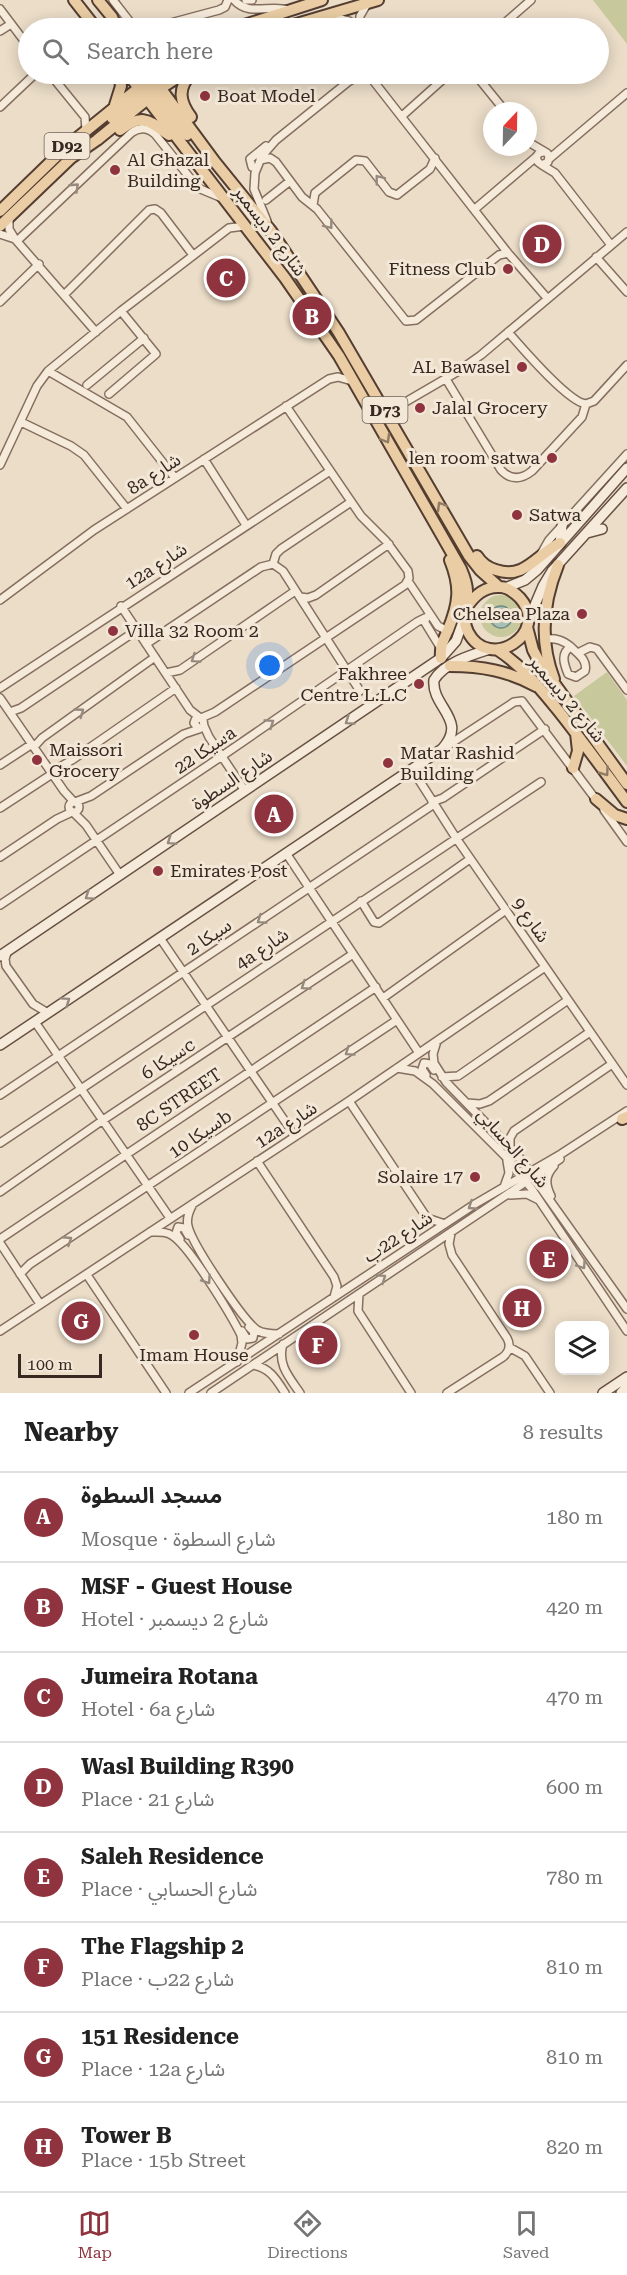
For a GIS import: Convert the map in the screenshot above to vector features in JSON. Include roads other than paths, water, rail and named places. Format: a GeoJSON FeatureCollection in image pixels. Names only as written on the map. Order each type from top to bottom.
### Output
{"type":"FeatureCollection","features":[{"type":"Feature","properties":{"kind":"main road"},"geometry":{"type":"LineString","coordinates":[[74,0],[87,18]]}},
{"type":"Feature","properties":{"kind":"main road"},"geometry":{"type":"LineString","coordinates":[[98,0],[112,17]]}},
{"type":"Feature","properties":{"kind":"main road"},"geometry":{"type":"LineString","coordinates":[[265,18],[322,0]]}},
{"type":"Feature","properties":{"kind":"main road"},"geometry":{"type":"LineString","coordinates":[[320,18],[378,0]]}},
{"type":"Feature","properties":{"kind":"main road"},"geometry":{"type":"LineString","coordinates":[[115,106],[121,90],[120,84]]}},
{"type":"Feature","properties":{"kind":"main road"},"geometry":{"type":"LineString","coordinates":[[184,84],[182,102],[205,138],[215,162]]}},
{"type":"Feature","properties":{"kind":"main road","name":"D92"},"geometry":{"type":"LineString","coordinates":[[5,214],[71,158],[100,138],[151,85]]}},
{"type":"Feature","properties":{"kind":"main road","name":"D92"},"geometry":{"type":"LineString","coordinates":[[0,226],[5,214],[44,166],[115,106],[151,85]]}},
{"type":"Feature","properties":{"kind":"main road","name":"شارع 2 ديسمبر"},"geometry":{"type":"LineString","coordinates":[[151,85],[179,139],[272,260],[339,356],[464,576],[467,592],[465,612]]}},
{"type":"Feature","properties":{"kind":"main road","name":"شارع 2 ديسمبر"},"geometry":{"type":"LineString","coordinates":[[151,85],[271,231],[355,358],[480,570],[502,587]]}},
{"type":"Feature","properties":{"kind":"main road"},"geometry":{"type":"LineString","coordinates":[[71,158],[93,150],[128,124],[141,119],[154,122],[167,134],[179,139]]}},
{"type":"Feature","properties":{"kind":"main road"},"geometry":{"type":"LineString","coordinates":[[272,260],[278,259],[287,269],[295,267]]}},
{"type":"Feature","properties":{"kind":"main road"},"geometry":{"type":"LineString","coordinates":[[287,281],[295,279],[306,292],[311,292]]}},
{"type":"Feature","properties":{"kind":"main road"},"geometry":{"type":"LineString","coordinates":[[494,650],[477,643],[468,633],[465,612],[476,595],[483,590],[502,587],[531,575],[543,565],[627,468]]}},
{"type":"Feature","properties":{"kind":"main road"},"geometry":{"type":"LineString","coordinates":[[435,693],[433,684],[435,677],[450,666],[465,658],[516,643],[528,623],[543,586],[558,565],[627,488]]}},
{"type":"Feature","properties":{"kind":"main road"},"geometry":{"type":"LineString","coordinates":[[560,543],[562,526]]}},
{"type":"Feature","properties":{"kind":"main road"},"geometry":{"type":"LineString","coordinates":[[587,533],[602,529]]}},
{"type":"Feature","properties":{"kind":"main road"},"geometry":{"type":"LineString","coordinates":[[441,653],[458,588],[442,537]]}},
{"type":"Feature","properties":{"kind":"main road"},"geometry":{"type":"LineString","coordinates":[[459,537],[473,549],[483,564],[501,572],[513,573],[532,565],[541,555],[560,543]]}},
{"type":"Feature","properties":{"kind":"main road"},"geometry":{"type":"LineString","coordinates":[[558,565],[546,605],[546,644],[552,672],[559,690]]}},
{"type":"Feature","properties":{"kind":"main road"},"geometry":{"type":"LineString","coordinates":[[502,587],[514,592],[521,600],[528,623]]}},
{"type":"Feature","properties":{"kind":"main road","name":"شارع السطوة"},"geometry":{"type":"LineString","coordinates":[[4,953],[415,677],[456,641],[465,612]]}},
{"type":"Feature","properties":{"kind":"main road","name":"شارع 2 ديسمبر"},"geometry":{"type":"LineString","coordinates":[[528,623],[537,658],[627,784]]}},
{"type":"Feature","properties":{"kind":"main road","name":"شارع 2 ديسمبر"},"geometry":{"type":"LineString","coordinates":[[494,650],[519,665],[541,689],[627,802]]}},
{"type":"Feature","properties":{"kind":"main road"},"geometry":{"type":"LineString","coordinates":[[450,666],[489,668],[513,675],[541,689]]}},
{"type":"Feature","properties":{"kind":"main road"},"geometry":{"type":"LineString","coordinates":[[0,1045],[442,749],[450,737],[451,722],[435,693],[423,680],[415,677]]}},
{"type":"Feature","properties":{"kind":"main road"},"geometry":{"type":"LineString","coordinates":[[573,768],[578,751],[576,733]]}},
{"type":"Feature","properties":{"kind":"main road"},"geometry":{"type":"LineString","coordinates":[[596,799],[615,815],[627,819]]}},
{"type":"Feature","properties":{"kind":"main road"},"geometry":{"type":"LineString","coordinates":[[603,1393],[627,1377]]}},
{"type":"Feature","properties":{"kind":"main road"},"geometry":{"type":"LineString","coordinates":[[621,1393],[627,1387]]}},
{"type":"Feature","properties":{"kind":"street"},"geometry":{"type":"LineString","coordinates":[[113,0],[127,18]]}},
{"type":"Feature","properties":{"kind":"street"},"geometry":{"type":"LineString","coordinates":[[189,18],[219,10],[225,7],[228,0]]}},
{"type":"Feature","properties":{"kind":"street"},"geometry":{"type":"LineString","coordinates":[[234,0],[248,10],[275,7],[289,10]]}},
{"type":"Feature","properties":{"kind":"street"},"geometry":{"type":"LineString","coordinates":[[246,0],[252,0]]}},
{"type":"Feature","properties":{"kind":"street"},"geometry":{"type":"LineString","coordinates":[[510,18],[531,0]]}},
{"type":"Feature","properties":{"kind":"street"},"geometry":{"type":"LineString","coordinates":[[360,18],[367,4]]}},
{"type":"Feature","properties":{"kind":"street"},"geometry":{"type":"LineString","coordinates":[[0,9],[18,33]]}},
{"type":"Feature","properties":{"kind":"street"},"geometry":{"type":"LineString","coordinates":[[328,16],[336,18]]}},
{"type":"Feature","properties":{"kind":"street"},"geometry":{"type":"LineString","coordinates":[[0,31],[11,24]]}},
{"type":"Feature","properties":{"kind":"street"},"geometry":{"type":"LineString","coordinates":[[0,107],[24,84]]}},
{"type":"Feature","properties":{"kind":"street"},"geometry":{"type":"LineString","coordinates":[[58,84],[82,114],[86,121],[86,130]]}},
{"type":"Feature","properties":{"kind":"street"},"geometry":{"type":"LineString","coordinates":[[256,168],[252,167],[250,159],[346,84]]}},
{"type":"Feature","properties":{"kind":"street"},"geometry":{"type":"LineString","coordinates":[[402,116],[438,84]]}},
{"type":"Feature","properties":{"kind":"street"},"geometry":{"type":"LineString","coordinates":[[483,84],[498,102]]}},
{"type":"Feature","properties":{"kind":"street"},"geometry":{"type":"LineString","coordinates":[[379,86],[546,300]]}},
{"type":"Feature","properties":{"kind":"street"},"geometry":{"type":"LineString","coordinates":[[475,209],[524,168],[566,145],[627,93]]}},
{"type":"Feature","properties":{"kind":"street"},"geometry":{"type":"LineString","coordinates":[[16,240],[130,133],[141,128],[155,134],[198,188],[225,198]]}},
{"type":"Feature","properties":{"kind":"street"},"geometry":{"type":"LineString","coordinates":[[271,231],[255,194],[254,178],[260,160],[276,140]]}},
{"type":"Feature","properties":{"kind":"street"},"geometry":{"type":"LineString","coordinates":[[537,151],[611,245]]}},
{"type":"Feature","properties":{"kind":"street"},"geometry":{"type":"LineString","coordinates":[[260,160],[267,158],[274,160],[302,197],[313,205],[402,318],[409,322],[416,320],[496,257],[508,253]]}},
{"type":"Feature","properties":{"kind":"street"},"geometry":{"type":"LineString","coordinates":[[313,205],[315,192],[356,160],[364,161],[389,192],[397,195],[430,169],[435,158]]}},
{"type":"Feature","properties":{"kind":"street"},"geometry":{"type":"LineString","coordinates":[[266,200],[290,181]]}},
{"type":"Feature","properties":{"kind":"street"},"geometry":{"type":"LineString","coordinates":[[65,294],[149,210],[155,209],[160,213],[193,255]]}},
{"type":"Feature","properties":{"kind":"street"},"geometry":{"type":"LineString","coordinates":[[228,228],[233,210]]}},
{"type":"Feature","properties":{"kind":"street"},"geometry":{"type":"LineString","coordinates":[[5,214],[9,229],[16,240],[96,332]]}},
{"type":"Feature","properties":{"kind":"street"},"geometry":{"type":"LineString","coordinates":[[0,465],[37,386],[48,371],[228,228],[245,226]]}},
{"type":"Feature","properties":{"kind":"street"},"geometry":{"type":"LineString","coordinates":[[391,421],[395,411],[402,404],[446,379],[475,359],[627,232]]}},
{"type":"Feature","properties":{"kind":"street"},"geometry":{"type":"LineString","coordinates":[[0,234],[16,240]]}},
{"type":"Feature","properties":{"kind":"street"},"geometry":{"type":"LineString","coordinates":[[595,259],[624,289]]}},
{"type":"Feature","properties":{"kind":"street"},"geometry":{"type":"LineString","coordinates":[[0,302],[39,264]]}},
{"type":"Feature","properties":{"kind":"street"},"geometry":{"type":"LineString","coordinates":[[109,394],[156,355],[121,311]]}},
{"type":"Feature","properties":{"kind":"street"},"geometry":{"type":"LineString","coordinates":[[506,334],[575,400],[586,404]]}},
{"type":"Feature","properties":{"kind":"street"},"geometry":{"type":"LineString","coordinates":[[87,386],[144,338]]}},
{"type":"Feature","properties":{"kind":"street"},"geometry":{"type":"LineString","coordinates":[[328,380],[336,368],[339,356]]}},
{"type":"Feature","properties":{"kind":"street"},"geometry":{"type":"LineString","coordinates":[[446,379],[501,470],[512,477],[522,477],[529,474],[582,417],[586,404],[596,399],[627,365]]}},
{"type":"Feature","properties":{"kind":"street"},"geometry":{"type":"LineString","coordinates":[[48,371],[131,420],[175,478]]}},
{"type":"Feature","properties":{"kind":"street"},"geometry":{"type":"LineString","coordinates":[[328,380],[341,377],[353,381]]}},
{"type":"Feature","properties":{"kind":"street","name":"8a شارع"},"geometry":{"type":"LineString","coordinates":[[0,600],[56,557],[127,509],[328,380]]}},
{"type":"Feature","properties":{"kind":"street"},"geometry":{"type":"LineString","coordinates":[[382,405],[402,404]]}},
{"type":"Feature","properties":{"kind":"street"},"geometry":{"type":"LineString","coordinates":[[286,406],[351,502],[389,544],[408,571],[408,581],[428,617],[438,627],[448,631]]}},
{"type":"Feature","properties":{"kind":"street"},"geometry":{"type":"LineString","coordinates":[[21,422],[84,455],[127,509]]}},
{"type":"Feature","properties":{"kind":"street"},"geometry":{"type":"LineString","coordinates":[[541,555],[547,543],[627,454]]}},
{"type":"Feature","properties":{"kind":"street"},"geometry":{"type":"LineString","coordinates":[[204,459],[246,525]]}},
{"type":"Feature","properties":{"kind":"street","name":"12a شارع"},"geometry":{"type":"LineString","coordinates":[[0,688],[121,606],[330,471]]}},
{"type":"Feature","properties":{"kind":"street"},"geometry":{"type":"LineString","coordinates":[[273,564],[276,554],[281,549],[351,502]]}},
{"type":"Feature","properties":{"kind":"street"},"geometry":{"type":"LineString","coordinates":[[297,594],[308,598],[315,595],[389,544]]}},
{"type":"Feature","properties":{"kind":"street"},"geometry":{"type":"LineString","coordinates":[[146,644],[261,567],[273,564],[283,571],[360,691]]}},
{"type":"Feature","properties":{"kind":"street"},"geometry":{"type":"LineString","coordinates":[[0,857],[326,639],[408,581]]}},
{"type":"Feature","properties":{"kind":"street"},"geometry":{"type":"LineString","coordinates":[[166,673],[180,670],[297,594]]}},
{"type":"Feature","properties":{"kind":"street"},"geometry":{"type":"LineString","coordinates":[[121,606],[245,791]]}},
{"type":"Feature","properties":{"kind":"street"},"geometry":{"type":"LineString","coordinates":[[428,617],[425,622],[441,653]]}},
{"type":"Feature","properties":{"kind":"street","name":"سيكا 22a"},"geometry":{"type":"LineString","coordinates":[[0,905],[415,623],[428,617]]}},
{"type":"Feature","properties":{"kind":"street"},"geometry":{"type":"LineString","coordinates":[[10,712],[21,708],[137,630]]}},
{"type":"Feature","properties":{"kind":"street"},"geometry":{"type":"LineString","coordinates":[[546,644],[562,641],[571,647],[586,664],[585,670],[578,676],[572,676],[567,672],[564,658],[565,652],[571,647]]}},
{"type":"Feature","properties":{"kind":"street"},"geometry":{"type":"LineString","coordinates":[[579,655],[587,647],[595,647],[627,690]]}},
{"type":"Feature","properties":{"kind":"street"},"geometry":{"type":"LineString","coordinates":[[0,765],[33,746],[155,657]]}},
{"type":"Feature","properties":{"kind":"street"},"geometry":{"type":"LineString","coordinates":[[0,808],[176,688]]}},
{"type":"Feature","properties":{"kind":"street"},"geometry":{"type":"LineString","coordinates":[[0,698],[120,875]]}},
{"type":"Feature","properties":{"kind":"street","name":"شارع 2 ديسمبر"},"geometry":{"type":"LineString","coordinates":[[442,749],[514,702],[520,701],[526,705],[627,842]]}},
{"type":"Feature","properties":{"kind":"street","name":"سيكا 2"},"geometry":{"type":"LineString","coordinates":[[0,1095],[544,729]]}},
{"type":"Feature","properties":{"kind":"street","name":"شارع 9"},"geometry":{"type":"LineString","coordinates":[[412,770],[470,859],[627,1085]]}},
{"type":"Feature","properties":{"kind":"street","name":"4a شارع"},"geometry":{"type":"LineString","coordinates":[[0,1143],[541,782]]}},
{"type":"Feature","properties":{"kind":"street"},"geometry":{"type":"LineString","coordinates":[[286,853],[419,1053]]}},
{"type":"Feature","properties":{"kind":"street"},"geometry":{"type":"LineString","coordinates":[[361,901],[374,922],[379,923],[470,859]]}},
{"type":"Feature","properties":{"kind":"street"},"geometry":{"type":"LineString","coordinates":[[382,998],[506,910]]}},
{"type":"Feature","properties":{"kind":"street"},"geometry":{"type":"LineString","coordinates":[[160,938],[295,1136]]}},
{"type":"Feature","properties":{"kind":"street"},"geometry":{"type":"LineString","coordinates":[[4,953],[6,966],[33,1004],[48,1013]]}},
{"type":"Feature","properties":{"kind":"street","name":"سيكا 6c"},"geometry":{"type":"LineString","coordinates":[[0,1192],[103,1120],[353,954]]}},
{"type":"Feature","properties":{"kind":"street","name":"12a شارع"},"geometry":{"type":"LineString","coordinates":[[0,1331],[349,1101],[545,967]]}},
{"type":"Feature","properties":{"kind":"street","name":"8C STREET"},"geometry":{"type":"LineString","coordinates":[[0,1241],[375,987]]}},
{"type":"Feature","properties":{"kind":"street"},"geometry":{"type":"LineString","coordinates":[[437,1041],[433,1059],[436,1068],[444,1079],[458,1076],[568,1000]]}},
{"type":"Feature","properties":{"kind":"street","name":"سيكا 10b"},"geometry":{"type":"LineString","coordinates":[[20,1274],[30,1264],[397,1020]]}},
{"type":"Feature","properties":{"kind":"street"},"geometry":{"type":"LineString","coordinates":[[35,1022],[170,1218]]}},
{"type":"Feature","properties":{"kind":"street"},"geometry":{"type":"LineString","coordinates":[[467,1103],[480,1104],[489,1101],[590,1032]]}},
{"type":"Feature","properties":{"kind":"street","name":"شارع الحسابي"},"geometry":{"type":"LineString","coordinates":[[627,1309],[510,1146],[444,1079],[437,1075],[430,1064],[426,1062],[422,1065],[422,1070],[433,1084],[505,1156],[524,1179],[627,1331]]}},
{"type":"Feature","properties":{"kind":"street"},"geometry":{"type":"LineString","coordinates":[[510,1146],[514,1131],[612,1064]]}},
{"type":"Feature","properties":{"kind":"street","name":"شارع الحسابي"},"geometry":{"type":"LineString","coordinates":[[397,1068],[415,1071],[433,1084]]}},
{"type":"Feature","properties":{"kind":"street"},"geometry":{"type":"LineString","coordinates":[[349,1101],[427,1218],[445,1224]]}},
{"type":"Feature","properties":{"kind":"street"},"geometry":{"type":"LineString","coordinates":[[487,1123],[485,1111],[489,1101]]}},
{"type":"Feature","properties":{"kind":"street","name":"شارع 22ب"},"geometry":{"type":"LineString","coordinates":[[532,1174],[560,1160],[626,1116]]}},
{"type":"Feature","properties":{"kind":"street","name":"شارع 22ب"},"geometry":{"type":"LineString","coordinates":[[189,1393],[445,1224],[504,1187],[524,1179],[626,1116]]}},
{"type":"Feature","properties":{"kind":"street"},"geometry":{"type":"LineString","coordinates":[[504,1187],[509,1173],[505,1156]]}},
{"type":"Feature","properties":{"kind":"street"},"geometry":{"type":"LineString","coordinates":[[556,1207],[547,1189],[546,1179],[560,1160]]}},
{"type":"Feature","properties":{"kind":"street"},"geometry":{"type":"LineString","coordinates":[[257,1161],[334,1277],[337,1286],[334,1297]]}},
{"type":"Feature","properties":{"kind":"street","name":"شارع 22ب"},"geometry":{"type":"LineString","coordinates":[[211,1393],[505,1197],[524,1179]]}},
{"type":"Feature","properties":{"kind":"street"},"geometry":{"type":"LineString","coordinates":[[505,1197],[522,1193],[533,1196],[539,1201]]}},
{"type":"Feature","properties":{"kind":"street"},"geometry":{"type":"LineString","coordinates":[[194,1204],[188,1214],[188,1223],[197,1245],[244,1316],[261,1332],[279,1334]]}},
{"type":"Feature","properties":{"kind":"street"},"geometry":{"type":"LineString","coordinates":[[424,1238],[427,1218]]}},
{"type":"Feature","properties":{"kind":"street"},"geometry":{"type":"LineString","coordinates":[[197,1245],[193,1243],[184,1228],[178,1227],[176,1233],[235,1323],[242,1340],[237,1362]]}},
{"type":"Feature","properties":{"kind":"street"},"geometry":{"type":"LineString","coordinates":[[150,1232],[169,1234],[177,1239],[187,1251]]}},
{"type":"Feature","properties":{"kind":"street"},"geometry":{"type":"LineString","coordinates":[[451,1233],[449,1244],[452,1256]]}},
{"type":"Feature","properties":{"kind":"street"},"geometry":{"type":"LineString","coordinates":[[0,1241],[40,1304]]}},
{"type":"Feature","properties":{"kind":"street"},"geometry":{"type":"LineString","coordinates":[[431,1245],[443,1248],[452,1256],[508,1340],[509,1347],[505,1356],[447,1393]]}},
{"type":"Feature","properties":{"kind":"street"},"geometry":{"type":"LineString","coordinates":[[87,1275],[164,1392]]}},
{"type":"Feature","properties":{"kind":"street"},"geometry":{"type":"LineString","coordinates":[[334,1277],[343,1283],[354,1285]]}},
{"type":"Feature","properties":{"kind":"street"},"geometry":{"type":"LineString","coordinates":[[359,1294],[358,1311],[411,1391]]}},
{"type":"Feature","properties":{"kind":"street"},"geometry":{"type":"LineString","coordinates":[[341,1305],[358,1311]]}},
{"type":"Feature","properties":{"kind":"street"},"geometry":{"type":"LineString","coordinates":[[235,1323],[240,1326],[246,1338],[253,1338],[254,1332],[244,1316]]}},
{"type":"Feature","properties":{"kind":"street"},"geometry":{"type":"LineString","coordinates":[[495,1361],[505,1348],[504,1334]]}},
{"type":"Feature","properties":{"kind":"street"},"geometry":{"type":"LineString","coordinates":[[283,1344],[281,1361],[300,1393]]}},
{"type":"Feature","properties":{"kind":"street"},"geometry":{"type":"LineString","coordinates":[[509,1347],[525,1356],[550,1393]]}},
{"type":"Feature","properties":{"kind":"street"},"geometry":{"type":"LineString","coordinates":[[285,1393],[270,1367],[273,1362],[290,1378]]}},
{"type":"Feature","properties":{"kind":"street"},"geometry":{"type":"LineString","coordinates":[[253,1365],[264,1368],[275,1378]]}},
{"type":"Feature","properties":{"kind":"place","name":"Boat Model"},"geometry":{"type":"Point","coordinates":[205,96]}},
{"type":"Feature","properties":{"kind":"place","name":"Al Ghazal Building"},"geometry":{"type":"Point","coordinates":[115,170]}},
{"type":"Feature","properties":{"kind":"place","name":"Wasl Building R390"},"geometry":{"type":"Point","coordinates":[542,244]}},
{"type":"Feature","properties":{"kind":"place","name":"Fitness Club"},"geometry":{"type":"Point","coordinates":[508,269]}},
{"type":"Feature","properties":{"kind":"place","name":"Jumeira Rotana"},"geometry":{"type":"Point","coordinates":[226,278]}},
{"type":"Feature","properties":{"kind":"place","name":"MSF - Guest House"},"geometry":{"type":"Point","coordinates":[312,316]}},
{"type":"Feature","properties":{"kind":"place","name":"AL Bawasel"},"geometry":{"type":"Point","coordinates":[522,367]}},
{"type":"Feature","properties":{"kind":"place","name":"Jalal Grocery"},"geometry":{"type":"Point","coordinates":[420,408]}},
{"type":"Feature","properties":{"kind":"place","name":"len room satwa"},"geometry":{"type":"Point","coordinates":[552,458]}},
{"type":"Feature","properties":{"kind":"place","name":"Satwa"},"geometry":{"type":"Point","coordinates":[517,515]}},
{"type":"Feature","properties":{"kind":"place","name":"Chelsea Plaza"},"geometry":{"type":"Point","coordinates":[582,614]}},
{"type":"Feature","properties":{"kind":"place","name":"Villa 32 Room 2"},"geometry":{"type":"Point","coordinates":[113,631]}},
{"type":"Feature","properties":{"kind":"place","name":"Fakhree Centre L.L.C"},"geometry":{"type":"Point","coordinates":[419,684]}},
{"type":"Feature","properties":{"kind":"place","name":"Maissori Grocery"},"geometry":{"type":"Point","coordinates":[37,760]}},
{"type":"Feature","properties":{"kind":"place","name":"Matar Rashid Building"},"geometry":{"type":"Point","coordinates":[388,763]}},
{"type":"Feature","properties":{"kind":"place","name":"مسجد السطوة"},"geometry":{"type":"Point","coordinates":[274,814]}},
{"type":"Feature","properties":{"kind":"place","name":"Emirates Post"},"geometry":{"type":"Point","coordinates":[158,871]}},
{"type":"Feature","properties":{"kind":"place","name":"Solaire 17"},"geometry":{"type":"Point","coordinates":[475,1177]}},
{"type":"Feature","properties":{"kind":"place","name":"Saleh Residence"},"geometry":{"type":"Point","coordinates":[549,1259]}},
{"type":"Feature","properties":{"kind":"place","name":"Tower B"},"geometry":{"type":"Point","coordinates":[522,1308]}},
{"type":"Feature","properties":{"kind":"place","name":"151 Residence"},"geometry":{"type":"Point","coordinates":[81,1321]}},
{"type":"Feature","properties":{"kind":"place","name":"Imam House"},"geometry":{"type":"Point","coordinates":[194,1335]}},
{"type":"Feature","properties":{"kind":"place","name":"The Flagship 2"},"geometry":{"type":"Point","coordinates":[318,1345]}}]}
